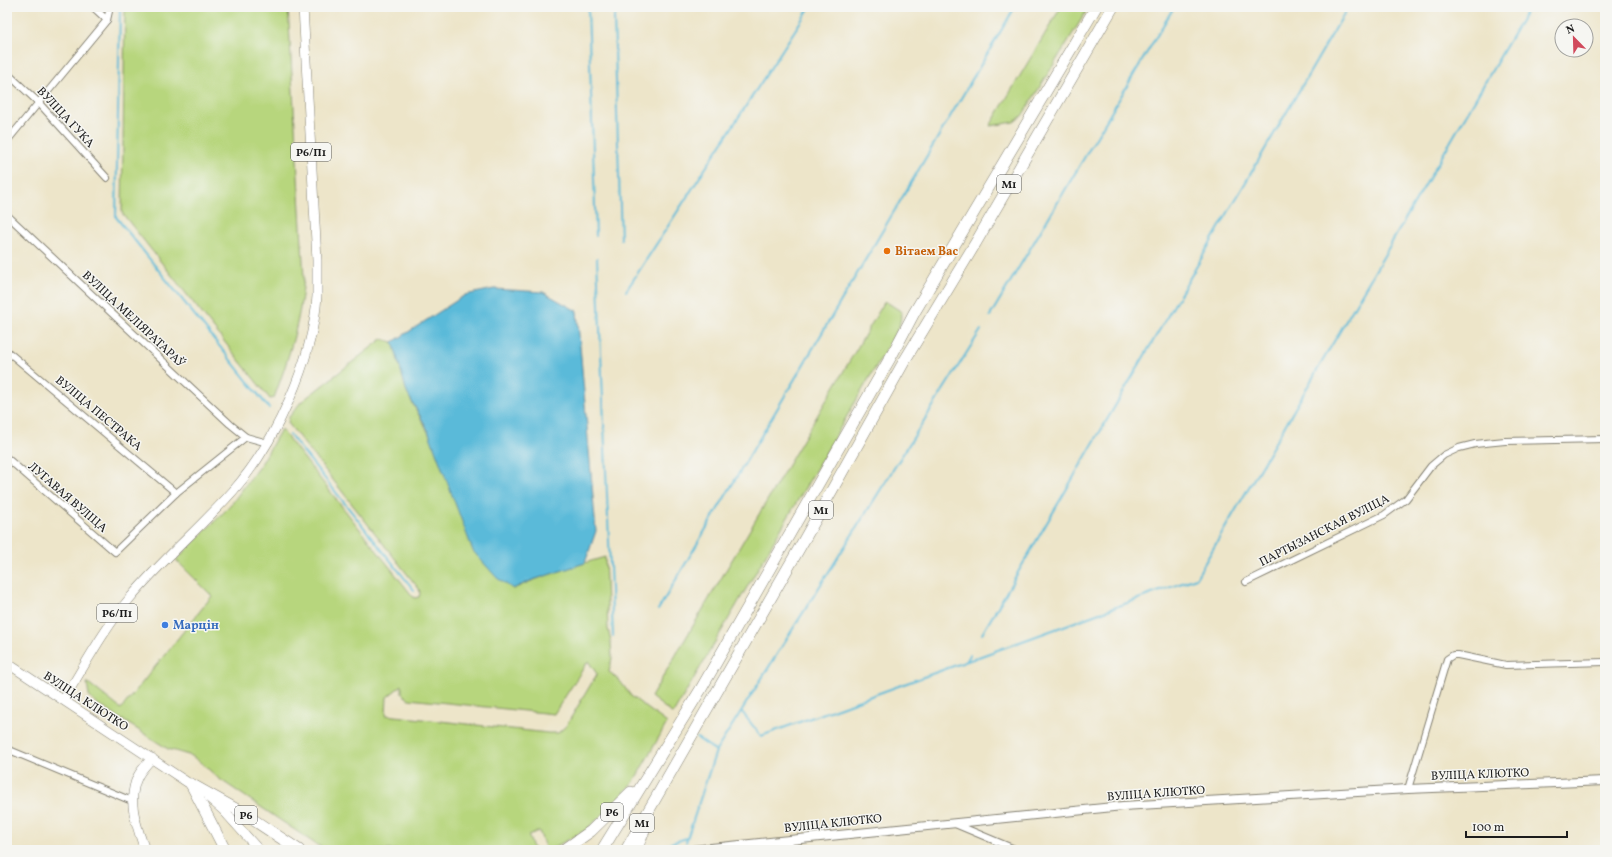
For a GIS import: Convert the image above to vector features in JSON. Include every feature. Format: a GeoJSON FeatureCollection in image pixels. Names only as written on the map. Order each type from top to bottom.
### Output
{"type":"FeatureCollection","features":[{"type":"Feature","properties":{"kind":"highway","name":"М1"},"geometry":{"type":"LineString","coordinates":[[602,850],[723,650],[893,354],[918,307],[1096,7]]}},
{"type":"Feature","properties":{"kind":"highway","name":"М1"},"geometry":{"type":"LineString","coordinates":[[626,850],[804,540],[905,360],[975,244],[1113,7]]}},
{"type":"Feature","properties":{"kind":"highway","name":"Р6"},"geometry":{"type":"LineString","coordinates":[[564,850],[591,831],[617,808],[654,766]]}},
{"type":"Feature","properties":{"kind":"highway","name":"Р6"},"geometry":{"type":"LineString","coordinates":[[192,784],[244,813],[298,850]]}},
{"type":"Feature","properties":{"kind":"highway"},"geometry":{"type":"LineString","coordinates":[[192,784],[225,850]]}},
{"type":"Feature","properties":{"kind":"highway"},"geometry":{"type":"LineString","coordinates":[[636,850],[658,795]]}},
{"type":"Feature","properties":{"kind":"main road","name":"Р6/П1"},"geometry":{"type":"LineString","coordinates":[[64,699],[114,617],[131,596],[234,490],[253,465],[268,443],[295,386],[313,324],[317,297],[317,260],[303,7]]}},
{"type":"Feature","properties":{"kind":"main road","name":"ВУЛІЦА КЛЮТКО"},"geometry":{"type":"LineString","coordinates":[[7,663],[152,758]]}},
{"type":"Feature","properties":{"kind":"main road","name":"Р6"},"geometry":{"type":"LineString","coordinates":[[152,758],[192,784],[223,810],[259,850]]}},
{"type":"Feature","properties":{"kind":"main road"},"geometry":{"type":"LineString","coordinates":[[145,850],[136,825],[132,801],[139,775],[152,758]]}},
{"type":"Feature","properties":{"kind":"street"},"geometry":{"type":"LineString","coordinates":[[93,7],[107,20]]}},
{"type":"Feature","properties":{"kind":"street"},"geometry":{"type":"LineString","coordinates":[[7,141],[107,20],[110,7]]}},
{"type":"Feature","properties":{"kind":"street","name":"ВУЛІЦА ГУКА"},"geometry":{"type":"LineString","coordinates":[[7,72],[38,102],[107,178]]}},
{"type":"Feature","properties":{"kind":"street","name":"ВУЛІЦА МЕЛІЯРАТАРАЎ"},"geometry":{"type":"LineString","coordinates":[[7,215],[230,424],[246,437]]}},
{"type":"Feature","properties":{"kind":"street","name":"ВУЛІЦА ПЕСТРАКА"},"geometry":{"type":"LineString","coordinates":[[7,351],[176,493]]}},
{"type":"Feature","properties":{"kind":"street"},"geometry":{"type":"LineString","coordinates":[[176,493],[246,437],[268,443]]}},
{"type":"Feature","properties":{"kind":"street","name":"ПАРТЫЗАНСКАЯ ВУЛІЦА"},"geometry":{"type":"LineString","coordinates":[[1246,582],[1384,515],[1406,499],[1444,455],[1459,448],[1475,444],[1504,441],[1605,439]]}},
{"type":"Feature","properties":{"kind":"street","name":"ЛУГАВАЯ ВУЛІЦА"},"geometry":{"type":"LineString","coordinates":[[7,458],[115,552],[176,493]]}},
{"type":"Feature","properties":{"kind":"street"},"geometry":{"type":"LineString","coordinates":[[1408,789],[1447,659],[1453,655],[1506,665],[1605,662]]}},
{"type":"Feature","properties":{"kind":"street"},"geometry":{"type":"LineString","coordinates":[[7,749],[132,801]]}},
{"type":"Feature","properties":{"kind":"street","name":"ВУЛІЦА КЛЮТКО"},"geometry":{"type":"LineString","coordinates":[[692,850],[1123,806],[1408,789],[1605,781]]}},
{"type":"Feature","properties":{"kind":"street"},"geometry":{"type":"LineString","coordinates":[[953,823],[1017,850]]}},
{"type":"Feature","properties":{"kind":"green space"},"geometry":{"type":"Polygon","coordinates":[[[125,7],[288,7],[304,278],[297,325],[274,398],[270,399],[122,213],[125,7]]]}},
{"type":"Feature","properties":{"kind":"green space"},"geometry":{"type":"Polygon","coordinates":[[[1061,7],[1089,7],[1022,116],[1014,122],[990,126],[1061,7]]]}},
{"type":"Feature","properties":{"kind":"green space"},"geometry":{"type":"Polygon","coordinates":[[[885,301],[902,312],[899,327],[673,714],[651,697],[885,301]]]}},
{"type":"Feature","properties":{"kind":"green space"},"geometry":{"type":"Polygon","coordinates":[[[382,339],[393,342],[407,393],[513,589],[570,567],[605,557],[608,629],[612,658],[609,672],[620,681],[631,696],[667,723],[633,783],[611,807],[586,830],[549,850],[546,850],[539,831],[528,835],[534,850],[327,850],[317,845],[218,778],[192,756],[168,749],[93,701],[89,696],[87,682],[121,709],[212,596],[176,560],[230,506],[263,461],[281,429],[414,598],[419,597],[419,589],[288,423],[289,417],[301,402],[382,339]],[[588,661],[554,714],[409,699],[402,694],[402,685],[387,697],[386,715],[558,733],[566,726],[597,674],[588,661]]]}},
{"type":"Feature","properties":{"kind":"water"},"geometry":{"type":"Polygon","coordinates":[[[494,289],[543,292],[577,311],[596,531],[585,563],[530,581],[513,589],[497,578],[473,551],[427,428],[407,393],[393,342],[465,295],[494,289]]]}},
{"type":"Feature","properties":{"kind":"waterway"},"geometry":{"type":"LineString","coordinates":[[120,7],[116,217],[269,408]]}},
{"type":"Feature","properties":{"kind":"waterway"},"geometry":{"type":"LineString","coordinates":[[588,7],[596,236]]}},
{"type":"Feature","properties":{"kind":"waterway"},"geometry":{"type":"LineString","coordinates":[[621,7],[614,17],[621,239]]}},
{"type":"Feature","properties":{"kind":"waterway"},"geometry":{"type":"LineString","coordinates":[[626,291],[810,7]]}},
{"type":"Feature","properties":{"kind":"waterway"},"geometry":{"type":"LineString","coordinates":[[658,610],[1015,7]]}},
{"type":"Feature","properties":{"kind":"waterway"},"geometry":{"type":"LineString","coordinates":[[990,316],[1174,7]]}},
{"type":"Feature","properties":{"kind":"waterway"},"geometry":{"type":"LineString","coordinates":[[982,634],[1348,7]]}},
{"type":"Feature","properties":{"kind":"waterway"},"geometry":{"type":"LineString","coordinates":[[742,712],[761,736],[1196,578],[1529,7]]}},
{"type":"Feature","properties":{"kind":"waterway"},"geometry":{"type":"LineString","coordinates":[[597,258],[613,636]]}},
{"type":"Feature","properties":{"kind":"waterway"},"geometry":{"type":"LineString","coordinates":[[686,842],[716,751],[981,330]]}},
{"type":"Feature","properties":{"kind":"waterway"},"geometry":{"type":"LineString","coordinates":[[290,435],[414,590]]}},
{"type":"Feature","properties":{"kind":"waterway"},"geometry":{"type":"LineString","coordinates":[[967,660],[970,655]]}},
{"type":"Feature","properties":{"kind":"waterway"},"geometry":{"type":"LineString","coordinates":[[697,738],[716,751]]}},
{"type":"Feature","properties":{"kind":"waterway"},"geometry":{"type":"LineString","coordinates":[[662,850],[671,843],[687,838]]}},
{"type":"Feature","properties":{"kind":"place","name":"Вітаем Вас"},"geometry":{"type":"Point","coordinates":[887,251]}},
{"type":"Feature","properties":{"kind":"place","name":"Марцін"},"geometry":{"type":"Point","coordinates":[165,625]}}]}
